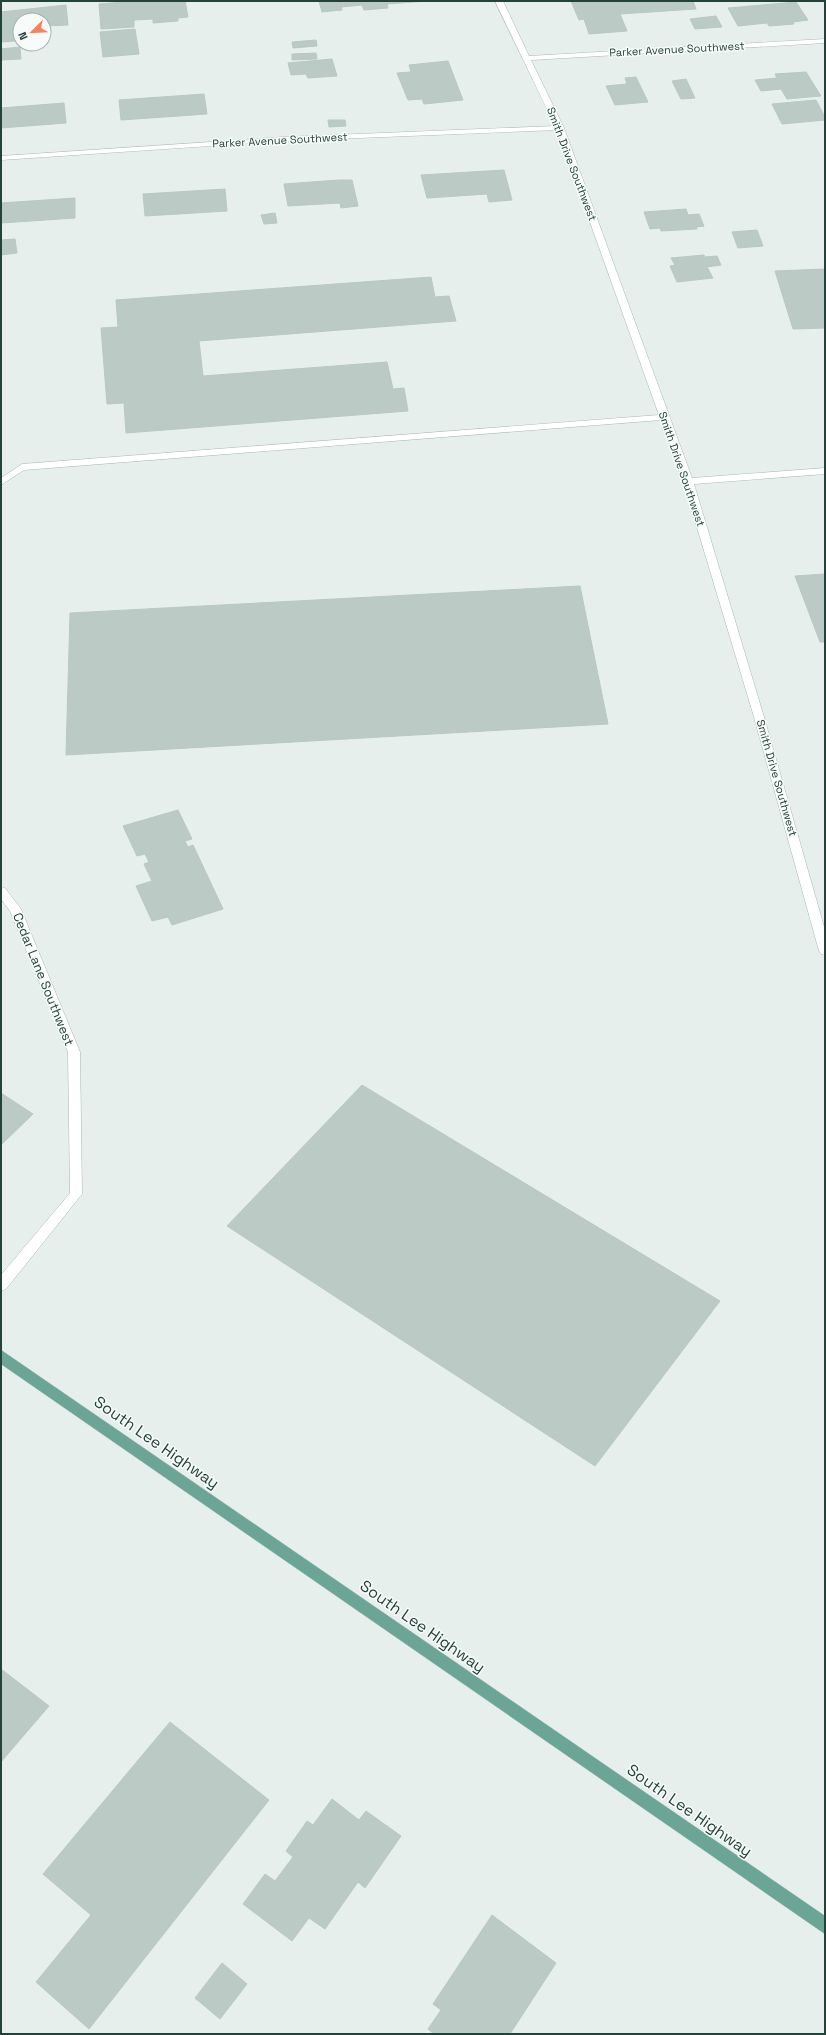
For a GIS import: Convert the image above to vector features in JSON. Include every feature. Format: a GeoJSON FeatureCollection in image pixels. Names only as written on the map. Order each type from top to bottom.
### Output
{"type":"FeatureCollection","features":[{"type":"Feature","properties":{"kind":"main road","name":"South Lee Highway"},"geometry":{"type":"LineString","coordinates":[[1,1356],[825,1926]]}},
{"type":"Feature","properties":{"kind":"street","name":"Smith Drive Southwest"},"geometry":{"type":"LineString","coordinates":[[499,1],[528,58],[560,128],[688,481],[759,717],[825,950]]}},
{"type":"Feature","properties":{"kind":"street","name":"Parker Avenue Southwest"},"geometry":{"type":"LineString","coordinates":[[528,58],[825,40]]}},
{"type":"Feature","properties":{"kind":"street","name":"Parker Avenue Southwest"},"geometry":{"type":"LineString","coordinates":[[1,158],[284,139],[560,128]]}},
{"type":"Feature","properties":{"kind":"street"},"geometry":{"type":"LineString","coordinates":[[1,482],[22,467],[665,417]]}},
{"type":"Feature","properties":{"kind":"street"},"geometry":{"type":"LineString","coordinates":[[688,481],[825,471]]}},
{"type":"Feature","properties":{"kind":"street","name":"Cedar Lane Southwest"},"geometry":{"type":"LineString","coordinates":[[1,891],[16,909],[74,1052],[76,1194],[1,1285]]}},
{"type":"Feature","properties":{"kind":"building"},"geometry":{"type":"Polygon","coordinates":[[[135,1],[185,1],[188,17],[178,18],[178,21],[153,23],[153,19],[134,20],[134,27],[101,29],[99,4],[135,1]]]}},
{"type":"Feature","properties":{"kind":"building"},"geometry":{"type":"Polygon","coordinates":[[[319,1],[427,1],[387,4],[388,8],[364,10],[362,5],[341,7],[342,10],[322,12],[319,1]]]}},
{"type":"Feature","properties":{"kind":"building"},"geometry":{"type":"Polygon","coordinates":[[[571,1],[693,1],[696,9],[620,14],[627,31],[589,34],[584,19],[579,20],[571,1]]]}},
{"type":"Feature","properties":{"kind":"building"},"geometry":{"type":"Polygon","coordinates":[[[796,2],[808,20],[793,22],[794,24],[769,26],[767,23],[738,26],[728,8],[796,2]]]}},
{"type":"Feature","properties":{"kind":"building"},"geometry":{"type":"Polygon","coordinates":[[[66,5],[68,25],[52,26],[52,12],[12,12],[12,41],[1,42],[1,12],[66,5]]]}},
{"type":"Feature","properties":{"kind":"building"},"geometry":{"type":"Polygon","coordinates":[[[716,16],[722,27],[695,29],[690,19],[716,16]]]}},
{"type":"Feature","properties":{"kind":"building"},"geometry":{"type":"Polygon","coordinates":[[[135,29],[139,54],[103,57],[100,32],[135,29]]]}},
{"type":"Feature","properties":{"kind":"building"},"geometry":{"type":"Polygon","coordinates":[[[316,40],[317,46],[293,48],[292,42],[316,40]]]}},
{"type":"Feature","properties":{"kind":"building"},"geometry":{"type":"Polygon","coordinates":[[[12,48],[12,52],[20,52],[21,59],[2,60],[1,62],[1,49],[12,48]]]}},
{"type":"Feature","properties":{"kind":"building"},"geometry":{"type":"Polygon","coordinates":[[[316,53],[317,59],[292,60],[292,54],[316,53]]]}},
{"type":"Feature","properties":{"kind":"building"},"geometry":{"type":"Polygon","coordinates":[[[332,59],[337,76],[308,78],[306,74],[291,75],[288,63],[332,59]]]}},
{"type":"Feature","properties":{"kind":"building"},"geometry":{"type":"Polygon","coordinates":[[[448,61],[463,100],[424,104],[422,99],[408,100],[397,73],[411,72],[409,65],[448,61]]]}},
{"type":"Feature","properties":{"kind":"building"},"geometry":{"type":"Polygon","coordinates":[[[806,72],[821,96],[787,99],[781,89],[761,91],[755,80],[777,78],[775,74],[806,72]]]}},
{"type":"Feature","properties":{"kind":"building"},"geometry":{"type":"Polygon","coordinates":[[[636,77],[648,102],[615,105],[606,86],[627,84],[625,78],[636,77]]]}},
{"type":"Feature","properties":{"kind":"building"},"geometry":{"type":"Polygon","coordinates":[[[686,79],[695,98],[681,99],[672,81],[686,79]]]}},
{"type":"Feature","properties":{"kind":"building"},"geometry":{"type":"Polygon","coordinates":[[[204,94],[207,114],[121,120],[119,100],[204,94]]]}},
{"type":"Feature","properties":{"kind":"building"},"geometry":{"type":"Polygon","coordinates":[[[816,100],[825,117],[825,120],[782,124],[772,104],[816,100]]]}},
{"type":"Feature","properties":{"kind":"building"},"geometry":{"type":"Polygon","coordinates":[[[64,103],[66,123],[1,128],[1,108],[64,103]]]}},
{"type":"Feature","properties":{"kind":"building"},"geometry":{"type":"Polygon","coordinates":[[[328,120],[345,120],[346,126],[329,127],[328,120]]]}},
{"type":"Feature","properties":{"kind":"building"},"geometry":{"type":"Polygon","coordinates":[[[504,170],[512,200],[489,202],[487,194],[427,198],[421,175],[504,170]]]}},
{"type":"Feature","properties":{"kind":"building"},"geometry":{"type":"Polygon","coordinates":[[[352,180],[358,206],[341,208],[340,203],[288,206],[284,184],[352,180]]]}},
{"type":"Feature","properties":{"kind":"building"},"geometry":{"type":"Polygon","coordinates":[[[225,189],[227,211],[145,216],[143,194],[225,189]]]}},
{"type":"Feature","properties":{"kind":"building"},"geometry":{"type":"Polygon","coordinates":[[[75,198],[75,218],[1,223],[1,203],[75,198]]]}},
{"type":"Feature","properties":{"kind":"building"},"geometry":{"type":"Polygon","coordinates":[[[686,209],[688,215],[699,214],[704,226],[696,227],[697,229],[661,231],[660,228],[650,229],[644,212],[686,209]]]}},
{"type":"Feature","properties":{"kind":"building"},"geometry":{"type":"Polygon","coordinates":[[[275,213],[277,223],[264,224],[261,215],[275,213]]]}},
{"type":"Feature","properties":{"kind":"building"},"geometry":{"type":"Polygon","coordinates":[[[757,230],[763,246],[738,248],[732,232],[757,230]]]}},
{"type":"Feature","properties":{"kind":"building"},"geometry":{"type":"Polygon","coordinates":[[[15,239],[17,253],[1,255],[1,240],[15,239]]]}},
{"type":"Feature","properties":{"kind":"building"},"geometry":{"type":"Polygon","coordinates":[[[704,255],[705,257],[717,256],[721,265],[707,267],[713,278],[677,282],[670,266],[675,265],[671,258],[704,255]]]}},
{"type":"Feature","properties":{"kind":"building"},"geometry":{"type":"Polygon","coordinates":[[[825,269],[825,328],[793,329],[775,271],[825,269]]]}},
{"type":"Feature","properties":{"kind":"building"},"geometry":{"type":"Polygon","coordinates":[[[431,277],[435,297],[449,296],[456,321],[199,341],[203,376],[387,362],[393,389],[404,388],[408,411],[126,433],[124,403],[107,404],[101,328],[118,327],[116,300],[431,277]]]}},
{"type":"Feature","properties":{"kind":"building"},"geometry":{"type":"Polygon","coordinates":[[[825,574],[825,642],[820,642],[795,576],[825,574]]]}},
{"type":"Feature","properties":{"kind":"building"},"geometry":{"type":"Polygon","coordinates":[[[580,586],[608,724],[66,755],[70,613],[580,586]]]}},
{"type":"Feature","properties":{"kind":"building"},"geometry":{"type":"Polygon","coordinates":[[[178,810],[192,839],[185,841],[188,847],[193,845],[223,909],[172,925],[168,917],[152,921],[136,886],[152,881],[144,864],[149,862],[145,854],[137,856],[123,826],[178,810]]]}},
{"type":"Feature","properties":{"kind":"building"},"geometry":{"type":"Polygon","coordinates":[[[362,1085],[720,1301],[595,1466],[227,1226],[362,1085]]]}},
{"type":"Feature","properties":{"kind":"building"},"geometry":{"type":"Polygon","coordinates":[[[1,1093],[33,1114],[1,1145],[1,1093]]]}},
{"type":"Feature","properties":{"kind":"building"},"geometry":{"type":"Polygon","coordinates":[[[1,1669],[49,1706],[1,1762],[1,1669]]]}},
{"type":"Feature","properties":{"kind":"building"},"geometry":{"type":"Polygon","coordinates":[[[170,1722],[269,1800],[89,2029],[36,1982],[91,1915],[43,1874],[170,1722]]]}},
{"type":"Feature","properties":{"kind":"building"},"geometry":{"type":"Polygon","coordinates":[[[332,1799],[359,1820],[366,1811],[401,1836],[365,1888],[358,1882],[325,1929],[309,1918],[292,1941],[243,1904],[265,1874],[275,1881],[293,1857],[286,1851],[307,1821],[313,1825],[332,1799]]]}},
{"type":"Feature","properties":{"kind":"building"},"geometry":{"type":"Polygon","coordinates":[[[492,1915],[556,1963],[510,2034],[434,2034],[428,2029],[441,2010],[433,2004],[492,1915]]]}},
{"type":"Feature","properties":{"kind":"building"},"geometry":{"type":"Polygon","coordinates":[[[222,1963],[247,1984],[220,2019],[195,1998],[222,1963]]]}}]}
